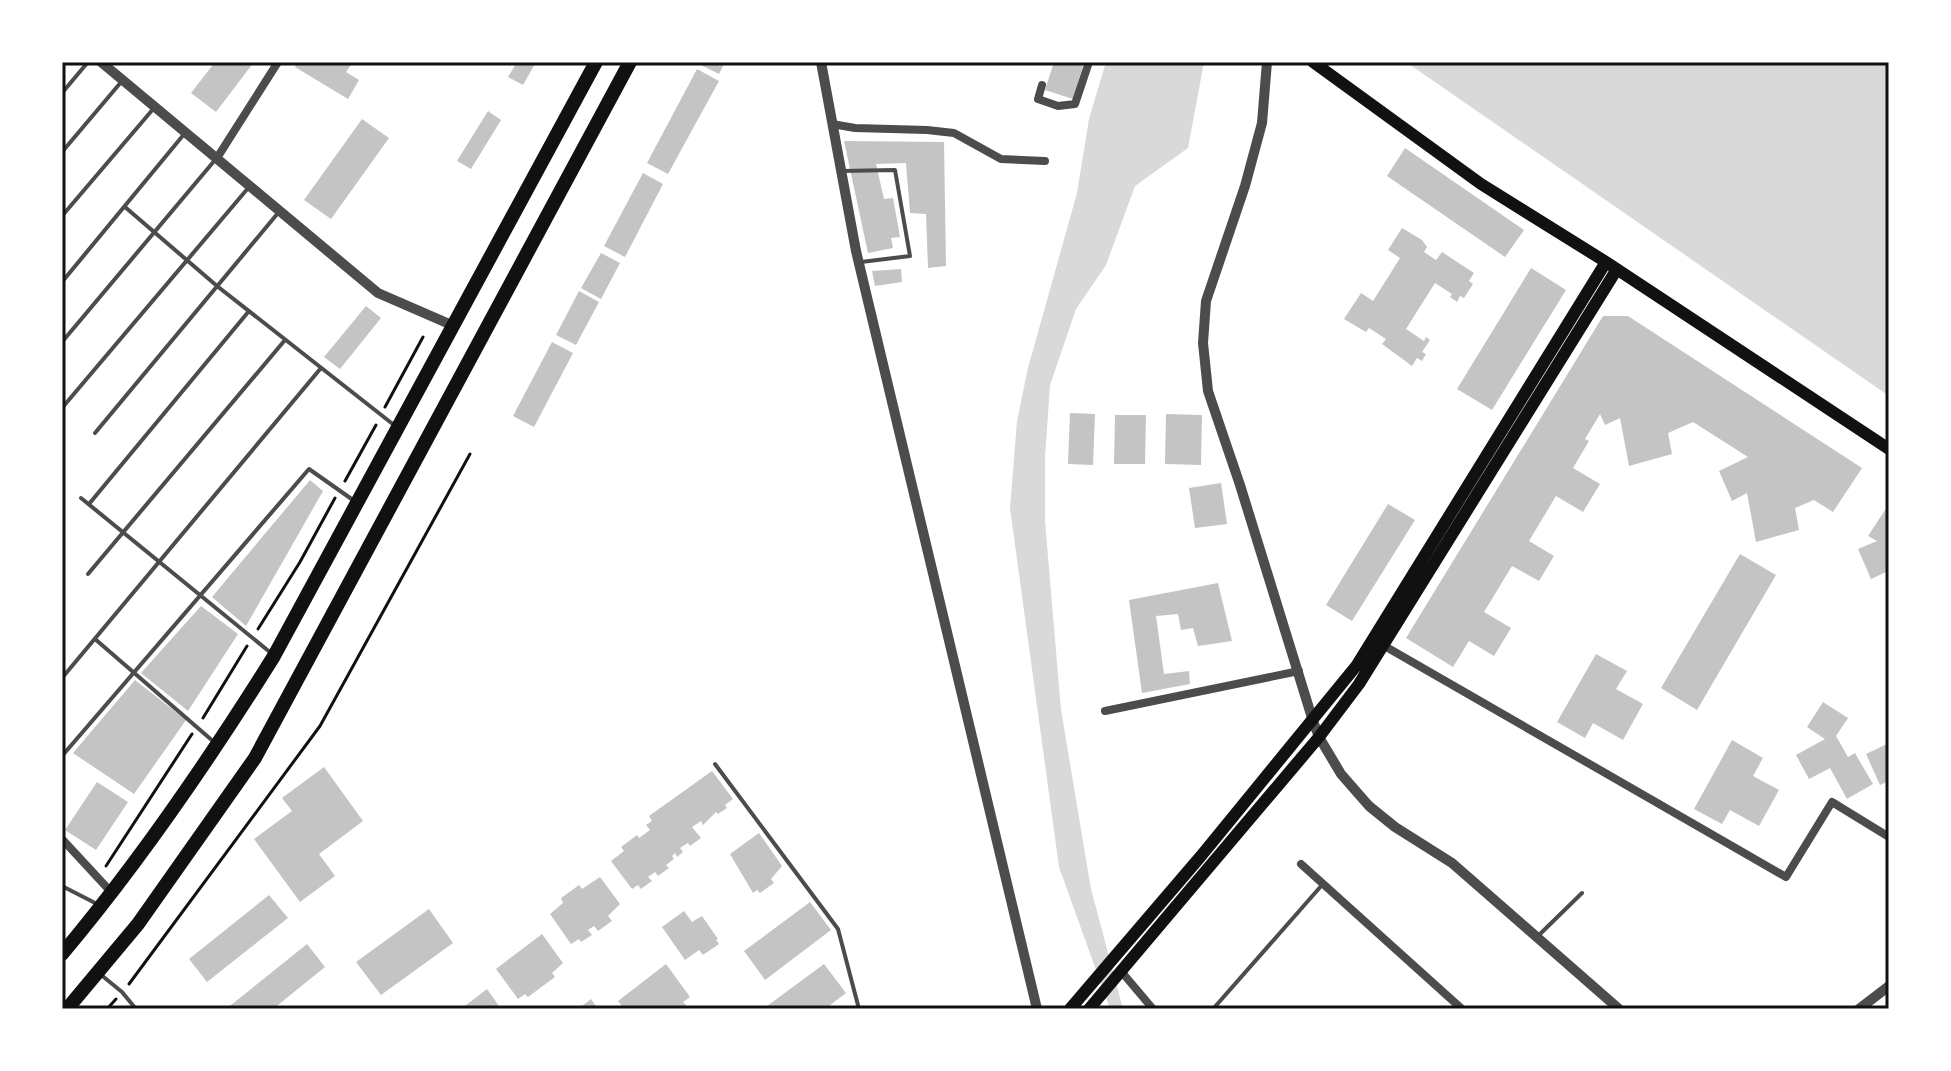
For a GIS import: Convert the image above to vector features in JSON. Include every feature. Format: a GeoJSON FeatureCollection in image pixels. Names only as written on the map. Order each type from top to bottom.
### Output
{"type":"FeatureCollection","features":[{"type":"Feature","properties":{"kind":"main road"},"geometry":{"type":"LineString","coordinates":[[62,954],[112,893],[218,747],[274,656],[596,62]]}},
{"type":"Feature","properties":{"kind":"main road"},"geometry":{"type":"LineString","coordinates":[[67,1009],[138,924],[255,758],[630,62]]}},
{"type":"Feature","properties":{"kind":"main road"},"geometry":{"type":"LineString","coordinates":[[1313,62],[1481,184],[1612,265],[1889,449]]}},
{"type":"Feature","properties":{"kind":"main road"},"geometry":{"type":"LineString","coordinates":[[1089,1009],[1319,737],[1359,684],[1378,642],[1612,265]]}},
{"type":"Feature","properties":{"kind":"main road"},"geometry":{"type":"LineString","coordinates":[[1070,1009],[1378,642]]}},
{"type":"Feature","properties":{"kind":"street"},"geometry":{"type":"LineString","coordinates":[[101,62],[378,293],[454,326]]}},
{"type":"Feature","properties":{"kind":"street"},"geometry":{"type":"LineString","coordinates":[[217,158],[278,62]]}},
{"type":"Feature","properties":{"kind":"street"},"geometry":{"type":"LineString","coordinates":[[821,62],[859,262],[1037,1009]]}},
{"type":"Feature","properties":{"kind":"street"},"geometry":{"type":"LineString","coordinates":[[1042,85],[1038,99],[1058,106],[1075,104],[1089,62]]}},
{"type":"Feature","properties":{"kind":"street"},"geometry":{"type":"LineString","coordinates":[[1267,62],[1262,123],[1245,186],[1206,301],[1203,343],[1208,391],[1313,721],[1341,774],[1369,806],[1395,827],[1452,863],[1619,1009]]}},
{"type":"Feature","properties":{"kind":"street"},"geometry":{"type":"LineString","coordinates":[[832,124],[954,133],[1001,159],[1045,161]]}},
{"type":"Feature","properties":{"kind":"street"},"geometry":{"type":"LineString","coordinates":[[1378,642],[1786,877],[1832,802],[1889,837]]}},
{"type":"Feature","properties":{"kind":"street"},"geometry":{"type":"LineString","coordinates":[[1105,711],[1299,671]]}},
{"type":"Feature","properties":{"kind":"street"},"geometry":{"type":"LineString","coordinates":[[62,839],[112,893]]}},
{"type":"Feature","properties":{"kind":"street"},"geometry":{"type":"LineString","coordinates":[[1301,864],[1462,1009]]}},
{"type":"Feature","properties":{"kind":"street"},"geometry":{"type":"LineString","coordinates":[[1120,970],[1153,1009]]}},
{"type":"Feature","properties":{"kind":"street"},"geometry":{"type":"LineString","coordinates":[[1859,1009],[1889,986]]}},
{"type":"Feature","properties":{"kind":"lane"},"geometry":{"type":"LineString","coordinates":[[62,93],[88,62]]}},
{"type":"Feature","properties":{"kind":"lane"},"geometry":{"type":"LineString","coordinates":[[62,152],[123,80]]}},
{"type":"Feature","properties":{"kind":"lane"},"geometry":{"type":"LineString","coordinates":[[62,216],[154,107]]}},
{"type":"Feature","properties":{"kind":"lane"},"geometry":{"type":"LineString","coordinates":[[62,282],[185,133]]}},
{"type":"Feature","properties":{"kind":"lane"},"geometry":{"type":"LineString","coordinates":[[62,342],[217,158]]}},
{"type":"Feature","properties":{"kind":"lane"},"geometry":{"type":"LineString","coordinates":[[841,171],[895,170],[910,256],[859,262]]}},
{"type":"Feature","properties":{"kind":"lane"},"geometry":{"type":"LineString","coordinates":[[62,408],[250,186]]}},
{"type":"Feature","properties":{"kind":"lane"},"geometry":{"type":"LineString","coordinates":[[125,207],[217,286],[399,429]]}},
{"type":"Feature","properties":{"kind":"lane"},"geometry":{"type":"LineString","coordinates":[[95,433],[280,210]]}},
{"type":"Feature","properties":{"kind":"lane"},"geometry":{"type":"LineString","coordinates":[[89,504],[249,311]]}},
{"type":"Feature","properties":{"kind":"lane"},"geometry":{"type":"LineString","coordinates":[[88,574],[285,340]]}},
{"type":"Feature","properties":{"kind":"lane"},"geometry":{"type":"LineString","coordinates":[[62,678],[321,368]]}},
{"type":"Feature","properties":{"kind":"lane"},"geometry":{"type":"LineString","coordinates":[[62,756],[309,469],[358,505]]}},
{"type":"Feature","properties":{"kind":"lane"},"geometry":{"type":"LineString","coordinates":[[81,498],[274,656]]}},
{"type":"Feature","properties":{"kind":"lane"},"geometry":{"type":"LineString","coordinates":[[95,639],[218,747]]}},
{"type":"Feature","properties":{"kind":"lane"},"geometry":{"type":"LineString","coordinates":[[715,764],[838,929],[859,1009]]}},
{"type":"Feature","properties":{"kind":"lane"},"geometry":{"type":"LineString","coordinates":[[1213,1009],[1323,884]]}},
{"type":"Feature","properties":{"kind":"lane"},"geometry":{"type":"LineString","coordinates":[[62,886],[101,906]]}},
{"type":"Feature","properties":{"kind":"lane"},"geometry":{"type":"LineString","coordinates":[[1537,937],[1582,893]]}},
{"type":"Feature","properties":{"kind":"lane"},"geometry":{"type":"LineString","coordinates":[[98,973],[122,992],[136,1009]]}},
{"type":"Feature","properties":{"kind":"lane"},"geometry":{"type":"LineString","coordinates":[[1444,1009],[1452,1000]]}},
{"type":"Feature","properties":{"kind":"path"},"geometry":{"type":"LineString","coordinates":[[106,866],[300,562],[423,337]]}},
{"type":"Feature","properties":{"kind":"path"},"geometry":{"type":"LineString","coordinates":[[126,987],[320,726],[470,454]]}},
{"type":"Feature","properties":{"kind":"path"},"geometry":{"type":"LineString","coordinates":[[107,1009],[117,998]]}},
{"type":"Feature","properties":{"kind":"shaded area"},"geometry":{"type":"Polygon","coordinates":[[[1106,62],[1204,62],[1188,148],[1135,186],[1106,265],[1076,309],[1050,385],[1045,521],[1061,710],[1091,889],[1123,1009],[1110,1009],[1059,867],[1010,508],[1017,421],[1028,368],[1077,193],[1089,119],[1106,62]]]}},
{"type":"Feature","properties":{"kind":"shaded area"},"geometry":{"type":"Polygon","coordinates":[[[1406,62],[1889,62],[1889,396],[1406,62]]]}},
{"type":"Feature","properties":{"kind":"building"},"geometry":{"type":"Polygon","coordinates":[[[215,62],[254,62],[216,112],[191,93],[215,62]]]}},
{"type":"Feature","properties":{"kind":"building"},"geometry":{"type":"Polygon","coordinates":[[[298,62],[353,62],[346,72],[359,80],[348,99],[295,67],[298,62]]]}},
{"type":"Feature","properties":{"kind":"building"},"geometry":{"type":"Polygon","coordinates":[[[517,62],[536,62],[523,85],[508,77],[517,62]]]}},
{"type":"Feature","properties":{"kind":"building"},"geometry":{"type":"Polygon","coordinates":[[[695,62],[725,62],[719,74],[695,62]]]}},
{"type":"Feature","properties":{"kind":"building"},"geometry":{"type":"Polygon","coordinates":[[[1054,62],[1084,62],[1073,99],[1045,90],[1054,62]]]}},
{"type":"Feature","properties":{"kind":"building"},"geometry":{"type":"Polygon","coordinates":[[[697,69],[719,81],[668,174],[647,163],[697,69]]]}},
{"type":"Feature","properties":{"kind":"building"},"geometry":{"type":"Polygon","coordinates":[[[488,111],[501,120],[471,169],[457,161],[488,111]]]}},
{"type":"Feature","properties":{"kind":"building"},"geometry":{"type":"Polygon","coordinates":[[[362,119],[389,138],[331,219],[304,200],[362,119]]]}},
{"type":"Feature","properties":{"kind":"building"},"geometry":{"type":"Polygon","coordinates":[[[844,141],[944,142],[946,266],[928,268],[926,214],[910,213],[906,163],[876,164],[884,199],[893,198],[900,237],[891,238],[893,248],[868,253],[844,141]]]}},
{"type":"Feature","properties":{"kind":"building"},"geometry":{"type":"Polygon","coordinates":[[[1405,148],[1524,230],[1505,257],[1387,176],[1405,148]]]}},
{"type":"Feature","properties":{"kind":"building"},"geometry":{"type":"Polygon","coordinates":[[[643,173],[663,184],[625,257],[604,246],[643,173]]]}},
{"type":"Feature","properties":{"kind":"building"},"geometry":{"type":"Polygon","coordinates":[[[1402,228],[1422,240],[1427,247],[1424,252],[1436,260],[1442,252],[1474,273],[1469,281],[1473,284],[1464,298],[1460,296],[1457,302],[1450,297],[1452,294],[1435,283],[1406,329],[1424,341],[1426,337],[1430,340],[1422,352],[1426,354],[1422,361],[1417,358],[1412,366],[1382,344],[1386,339],[1369,328],[1366,332],[1344,319],[1361,293],[1373,301],[1400,258],[1388,250],[1402,228]]]}},
{"type":"Feature","properties":{"kind":"building"},"geometry":{"type":"Polygon","coordinates":[[[601,253],[620,263],[601,299],[581,288],[601,253]]]}},
{"type":"Feature","properties":{"kind":"building"},"geometry":{"type":"Polygon","coordinates":[[[1531,268],[1566,290],[1492,410],[1457,389],[1531,268]]]}},
{"type":"Feature","properties":{"kind":"building"},"geometry":{"type":"Polygon","coordinates":[[[901,269],[902,282],[875,286],[872,271],[901,269]]]}},
{"type":"Feature","properties":{"kind":"building"},"geometry":{"type":"Polygon","coordinates":[[[579,291],[599,302],[576,345],[556,335],[579,291]]]}},
{"type":"Feature","properties":{"kind":"building"},"geometry":{"type":"Polygon","coordinates":[[[366,306],[381,318],[340,369],[324,357],[366,306]]]}},
{"type":"Feature","properties":{"kind":"building"},"geometry":{"type":"Polygon","coordinates":[[[1603,316],[1628,316],[1862,468],[1833,512],[1814,500],[1795,508],[1799,530],[1756,542],[1747,493],[1732,501],[1719,471],[1748,457],[1693,422],[1668,433],[1672,454],[1629,466],[1620,418],[1605,425],[1600,414],[1573,468],[1600,484],[1583,512],[1556,496],[1529,541],[1554,556],[1539,581],[1512,566],[1484,612],[1511,628],[1494,656],[1469,641],[1453,667],[1406,638],[1603,316]]]}},
{"type":"Feature","properties":{"kind":"building"},"geometry":{"type":"Polygon","coordinates":[[[552,342],[573,353],[534,427],[513,416],[552,342]]]}},
{"type":"Feature","properties":{"kind":"building"},"geometry":{"type":"Polygon","coordinates":[[[1070,413],[1095,414],[1093,465],[1068,464],[1070,413]]]}},
{"type":"Feature","properties":{"kind":"building"},"geometry":{"type":"Polygon","coordinates":[[[1166,414],[1202,415],[1201,465],[1165,464],[1166,414]]]}},
{"type":"Feature","properties":{"kind":"building"},"geometry":{"type":"Polygon","coordinates":[[[1115,415],[1146,415],[1145,464],[1114,464],[1115,415]]]}},
{"type":"Feature","properties":{"kind":"building"},"geometry":{"type":"Polygon","coordinates":[[[310,480],[323,491],[246,626],[212,597],[310,480]]]}},
{"type":"Feature","properties":{"kind":"building"},"geometry":{"type":"Polygon","coordinates":[[[1221,483],[1227,524],[1195,528],[1189,488],[1221,483]]]}},
{"type":"Feature","properties":{"kind":"building"},"geometry":{"type":"Polygon","coordinates":[[[1388,504],[1415,520],[1352,621],[1326,605],[1388,504]]]}},
{"type":"Feature","properties":{"kind":"building"},"geometry":{"type":"Polygon","coordinates":[[[1889,504],[1889,578],[1886,572],[1871,579],[1858,549],[1877,541],[1868,536],[1889,504]]]}},
{"type":"Feature","properties":{"kind":"building"},"geometry":{"type":"Polygon","coordinates":[[[1740,554],[1776,575],[1697,710],[1661,688],[1740,554]]]}},
{"type":"Feature","properties":{"kind":"building"},"geometry":{"type":"Polygon","coordinates":[[[1218,583],[1232,641],[1198,646],[1193,628],[1181,630],[1178,614],[1156,616],[1164,674],[1189,671],[1190,684],[1142,693],[1129,600],[1218,583]]]}},
{"type":"Feature","properties":{"kind":"building"},"geometry":{"type":"Polygon","coordinates":[[[201,606],[238,634],[188,711],[141,673],[201,606]]]}},
{"type":"Feature","properties":{"kind":"building"},"geometry":{"type":"Polygon","coordinates":[[[1596,654],[1627,671],[1616,689],[1643,704],[1623,740],[1593,723],[1585,738],[1557,722],[1596,654]]]}},
{"type":"Feature","properties":{"kind":"building"},"geometry":{"type":"Polygon","coordinates":[[[135,680],[186,720],[134,794],[73,753],[135,680]]]}},
{"type":"Feature","properties":{"kind":"building"},"geometry":{"type":"Polygon","coordinates":[[[1823,702],[1848,718],[1836,736],[1848,757],[1855,753],[1873,784],[1847,799],[1830,768],[1809,779],[1796,755],[1825,739],[1807,727],[1823,702]]]}},
{"type":"Feature","properties":{"kind":"building"},"geometry":{"type":"Polygon","coordinates":[[[1732,740],[1763,758],[1753,776],[1779,790],[1759,826],[1730,810],[1722,824],[1694,809],[1732,740]]]}},
{"type":"Feature","properties":{"kind":"building"},"geometry":{"type":"Polygon","coordinates":[[[1889,743],[1889,781],[1880,785],[1866,754],[1889,743]]]}},
{"type":"Feature","properties":{"kind":"building"},"geometry":{"type":"Polygon","coordinates":[[[324,767],[363,821],[319,854],[335,876],[300,902],[254,839],[292,811],[282,798],[324,767]]]}},
{"type":"Feature","properties":{"kind":"building"},"geometry":{"type":"Polygon","coordinates":[[[712,771],[733,799],[725,805],[727,808],[718,814],[716,812],[703,825],[701,821],[692,827],[701,838],[690,846],[688,843],[680,848],[683,852],[677,857],[675,853],[672,856],[674,859],[666,865],[669,868],[658,876],[655,872],[648,877],[652,881],[641,889],[638,885],[632,889],[611,861],[624,851],[621,847],[650,830],[646,825],[652,821],[649,816],[712,771]]]}},
{"type":"Feature","properties":{"kind":"building"},"geometry":{"type":"Polygon","coordinates":[[[97,782],[128,802],[96,850],[65,830],[97,782]]]}},
{"type":"Feature","properties":{"kind":"building"},"geometry":{"type":"Polygon","coordinates":[[[759,833],[782,866],[771,879],[774,883],[760,893],[757,890],[753,893],[730,854],[759,833]]]}},
{"type":"Feature","properties":{"kind":"building"},"geometry":{"type":"Polygon","coordinates":[[[600,877],[620,904],[608,916],[612,921],[598,931],[594,926],[588,930],[592,935],[571,944],[550,914],[563,903],[561,898],[579,885],[582,889],[600,877]]]}},
{"type":"Feature","properties":{"kind":"building"},"geometry":{"type":"Polygon","coordinates":[[[269,895],[288,918],[207,982],[189,959],[269,895]]]}},
{"type":"Feature","properties":{"kind":"building"},"geometry":{"type":"Polygon","coordinates":[[[810,902],[831,930],[765,980],[744,951],[810,902]]]}},
{"type":"Feature","properties":{"kind":"building"},"geometry":{"type":"Polygon","coordinates":[[[429,909],[453,943],[381,995],[356,962],[429,909]]]}},
{"type":"Feature","properties":{"kind":"building"},"geometry":{"type":"Polygon","coordinates":[[[684,911],[692,922],[702,916],[719,944],[703,955],[699,950],[685,960],[662,927],[684,911]]]}},
{"type":"Feature","properties":{"kind":"building"},"geometry":{"type":"Polygon","coordinates":[[[542,934],[563,963],[552,973],[555,977],[528,997],[525,994],[518,999],[496,969],[542,934]]]}},
{"type":"Feature","properties":{"kind":"building"},"geometry":{"type":"Polygon","coordinates":[[[307,944],[325,967],[273,1009],[226,1009],[307,944]]]}},
{"type":"Feature","properties":{"kind":"building"},"geometry":{"type":"Polygon","coordinates":[[[666,964],[690,997],[683,1002],[686,1005],[681,1009],[624,1009],[618,1001],[666,964]]]}},
{"type":"Feature","properties":{"kind":"building"},"geometry":{"type":"Polygon","coordinates":[[[824,964],[846,993],[825,1009],[763,1009],[824,964]]]}},
{"type":"Feature","properties":{"kind":"building"},"geometry":{"type":"Polygon","coordinates":[[[487,989],[501,1009],[461,1009],[487,989]]]}},
{"type":"Feature","properties":{"kind":"building"},"geometry":{"type":"Polygon","coordinates":[[[591,999],[598,1009],[578,1009],[591,999]]]}}]}
